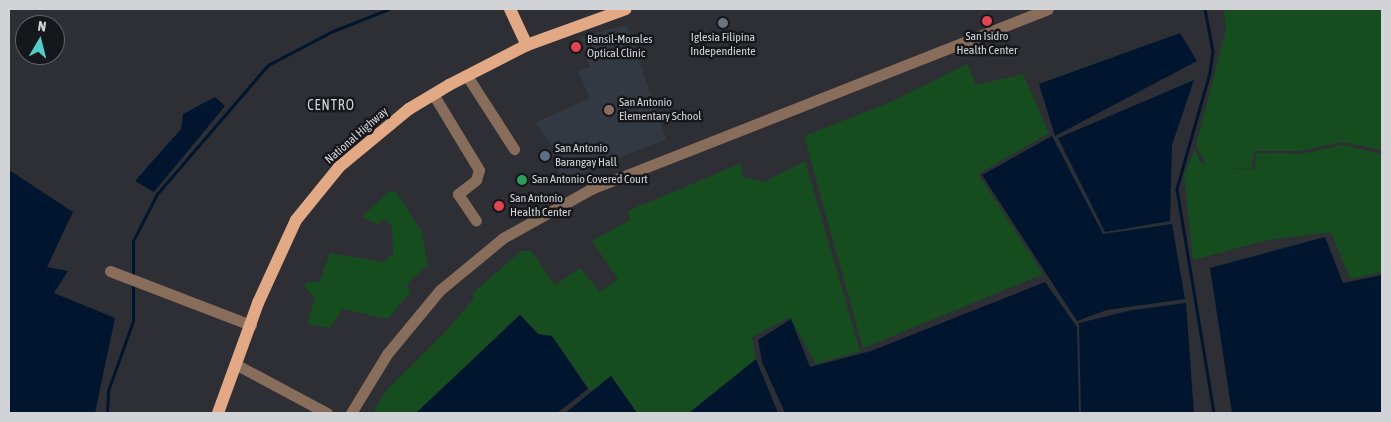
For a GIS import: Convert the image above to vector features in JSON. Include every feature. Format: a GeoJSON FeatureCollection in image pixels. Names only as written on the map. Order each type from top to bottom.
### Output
{"type":"FeatureCollection","features":[{"type":"Feature","properties":{"kind":"main road"},"geometry":{"type":"LineString","coordinates":[[510,9],[527,45]]}},
{"type":"Feature","properties":{"kind":"main road","name":"National Highway"},"geometry":{"type":"LineString","coordinates":[[218,413],[250,325],[296,220],[339,167],[433,94],[527,45],[626,9]]}},
{"type":"Feature","properties":{"kind":"street"},"geometry":{"type":"LineString","coordinates":[[351,413],[387,354],[440,290],[503,238],[591,189],[1048,9]]}},
{"type":"Feature","properties":{"kind":"street"},"geometry":{"type":"LineString","coordinates":[[467,76],[514,149]]}},
{"type":"Feature","properties":{"kind":"street"},"geometry":{"type":"LineString","coordinates":[[433,94],[479,170],[476,180],[458,194],[476,221]]}},
{"type":"Feature","properties":{"kind":"street"},"geometry":{"type":"LineString","coordinates":[[115,273],[141,281],[250,325]]}},
{"type":"Feature","properties":{"kind":"street"},"geometry":{"type":"LineString","coordinates":[[237,365],[327,413]]}},
{"type":"Feature","properties":{"kind":"shaded area","name":"San Antonio Elementary School"},"geometry":{"type":"Polygon","coordinates":[[[627,25],[666,139],[561,182],[552,145],[535,123],[590,98],[578,71],[590,67],[580,37],[627,25]]]}},
{"type":"Feature","properties":{"kind":"green space"},"geometry":{"type":"Polygon","coordinates":[[[1224,9],[1382,9],[1382,150],[1341,142],[1299,151],[1254,151],[1252,168],[1212,169],[1255,169],[1256,153],[1301,154],[1342,145],[1382,154],[1382,272],[1350,279],[1331,232],[1268,240],[1193,260],[1184,174],[1195,149],[1200,162],[1206,165],[1196,145],[1226,30],[1224,9]]]}},
{"type":"Feature","properties":{"kind":"green space"},"geometry":{"type":"Polygon","coordinates":[[[967,64],[976,85],[1023,74],[1049,133],[978,174],[1043,274],[863,348],[804,136],[886,104],[967,64]]]}},
{"type":"Feature","properties":{"kind":"green space"},"geometry":{"type":"Polygon","coordinates":[[[805,161],[860,351],[816,364],[790,317],[752,337],[756,359],[689,413],[637,413],[611,376],[591,391],[552,336],[539,334],[520,314],[416,413],[373,413],[385,392],[447,330],[474,298],[472,294],[521,251],[531,251],[555,285],[580,268],[600,292],[618,279],[592,241],[630,220],[628,211],[741,163],[743,177],[764,182],[805,161]]]}},
{"type":"Feature","properties":{"kind":"green space"},"geometry":{"type":"Polygon","coordinates":[[[389,191],[396,192],[421,230],[428,265],[407,284],[410,292],[388,319],[342,309],[330,328],[307,324],[315,298],[304,286],[307,282],[319,282],[330,253],[383,262],[393,254],[392,226],[384,219],[378,224],[362,217],[389,191]]]}},
{"type":"Feature","properties":{"kind":"water"},"geometry":{"type":"Polygon","coordinates":[[[1180,33],[1197,61],[1055,136],[1039,84],[1180,33]]]}},
{"type":"Feature","properties":{"kind":"water"},"geometry":{"type":"Polygon","coordinates":[[[1194,80],[1172,145],[1170,221],[1105,232],[1058,138],[1194,80]]]}},
{"type":"Feature","properties":{"kind":"water"},"geometry":{"type":"Polygon","coordinates":[[[215,97],[225,106],[154,192],[135,181],[181,129],[183,114],[215,97]]]}},
{"type":"Feature","properties":{"kind":"water"},"geometry":{"type":"Polygon","coordinates":[[[1052,136],[1103,234],[1172,224],[1185,299],[1107,310],[1077,321],[982,175],[1052,136]]]}},
{"type":"Feature","properties":{"kind":"water"},"geometry":{"type":"Polygon","coordinates":[[[9,170],[73,212],[47,267],[68,271],[54,293],[115,318],[95,413],[9,413],[9,170]]]}},
{"type":"Feature","properties":{"kind":"water"},"geometry":{"type":"Polygon","coordinates":[[[1325,237],[1343,283],[1382,275],[1382,413],[1232,413],[1210,268],[1325,237]]]}},
{"type":"Feature","properties":{"kind":"water"},"geometry":{"type":"Polygon","coordinates":[[[1045,282],[1077,327],[1079,413],[785,413],[762,362],[758,340],[791,319],[810,367],[871,351],[1045,282]]]}},
{"type":"Feature","properties":{"kind":"water"},"geometry":{"type":"Polygon","coordinates":[[[1186,303],[1194,413],[1081,413],[1079,323],[1132,310],[1186,303]]]}},
{"type":"Feature","properties":{"kind":"water"},"geometry":{"type":"Polygon","coordinates":[[[520,315],[538,334],[552,336],[588,389],[557,413],[416,413],[520,315]]]}},
{"type":"Feature","properties":{"kind":"water"},"geometry":{"type":"Polygon","coordinates":[[[756,359],[778,413],[689,413],[756,359]]]}},
{"type":"Feature","properties":{"kind":"water"},"geometry":{"type":"Polygon","coordinates":[[[611,376],[637,413],[565,413],[575,405],[611,376]]]}},
{"type":"Feature","properties":{"kind":"waterway"},"geometry":{"type":"LineString","coordinates":[[133,275],[133,241],[157,194],[268,65],[333,31],[389,9]]}},
{"type":"Feature","properties":{"kind":"waterway"},"geometry":{"type":"LineString","coordinates":[[1205,9],[1213,51],[1210,73],[1177,189],[1214,413]]}},
{"type":"Feature","properties":{"kind":"waterway"},"geometry":{"type":"LineString","coordinates":[[107,413],[108,391],[133,321],[133,283]]}},
{"type":"Feature","properties":{"kind":"place","name":"San Isidro Health Center"},"geometry":{"type":"Point","coordinates":[987,21]}},
{"type":"Feature","properties":{"kind":"place","name":"Iglesia Filipina Independiente"},"geometry":{"type":"Point","coordinates":[723,23]}},
{"type":"Feature","properties":{"kind":"place","name":"Bansil-Morales Optical Clinic"},"geometry":{"type":"Point","coordinates":[576,47]}},
{"type":"Feature","properties":{"kind":"place","name":"San Antonio Elementary School"},"geometry":{"type":"Point","coordinates":[609,110]}},
{"type":"Feature","properties":{"kind":"place","name":"San Antonio Barangay Hall"},"geometry":{"type":"Point","coordinates":[545,156]}},
{"type":"Feature","properties":{"kind":"place","name":"San Antonio Covered Court"},"geometry":{"type":"Point","coordinates":[522,180]}},
{"type":"Feature","properties":{"kind":"place","name":"San Antonio Health Center"},"geometry":{"type":"Point","coordinates":[499,206]}},
{"type":"Feature","properties":{"kind":"district","name":"CENTRO"},"geometry":{"type":"Point","coordinates":[331,105]}}]}
